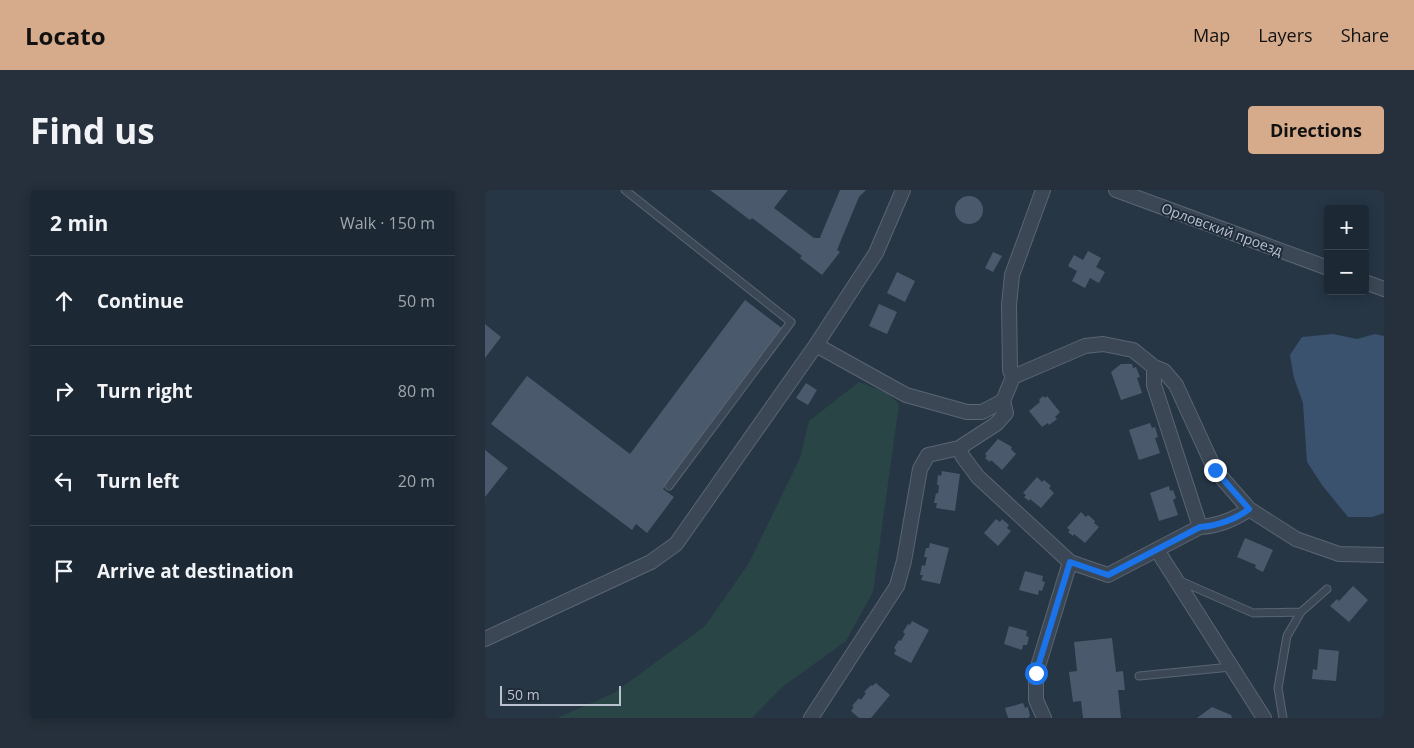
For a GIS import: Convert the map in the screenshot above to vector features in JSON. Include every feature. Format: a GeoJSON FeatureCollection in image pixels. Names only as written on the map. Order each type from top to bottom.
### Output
{"type":"FeatureCollection","features":[{"type":"Feature","properties":{"kind":"street"},"geometry":{"type":"LineString","coordinates":[[485,639],[651,562],[675,544],[816,344],[875,253],[903,190]]}},
{"type":"Feature","properties":{"kind":"street"},"geometry":{"type":"LineString","coordinates":[[1013,377],[1010,370],[1009,351],[1009,306],[1012,275],[1043,190]]}},
{"type":"Feature","properties":{"kind":"street","name":"Орловский проезд"},"geometry":{"type":"LineString","coordinates":[[1116,190],[1324,267]]}},
{"type":"Feature","properties":{"kind":"street"},"geometry":{"type":"LineString","coordinates":[[1369,283],[1384,289]]}},
{"type":"Feature","properties":{"kind":"street"},"geometry":{"type":"LineString","coordinates":[[816,344],[906,395],[967,412],[982,412],[1003,401]]}},
{"type":"Feature","properties":{"kind":"street"},"geometry":{"type":"LineString","coordinates":[[811,718],[897,586],[904,561],[920,469],[928,455],[959,448],[996,424],[1006,412],[1003,401],[1013,377],[1085,346],[1103,344],[1133,350],[1154,367],[1164,371],[1176,385],[1215,470],[1249,509],[1296,539],[1339,554],[1384,555]]}},
{"type":"Feature","properties":{"kind":"street"},"geometry":{"type":"LineString","coordinates":[[1154,367],[1154,385],[1200,527]]}},
{"type":"Feature","properties":{"kind":"street"},"geometry":{"type":"LineString","coordinates":[[959,448],[963,457],[978,476],[1070,562],[1108,575],[1200,527],[1210,526],[1241,515],[1249,509]]}},
{"type":"Feature","properties":{"kind":"street"},"geometry":{"type":"LineString","coordinates":[[1157,550],[1264,718]]}},
{"type":"Feature","properties":{"kind":"street"},"geometry":{"type":"LineString","coordinates":[[1044,718],[1036,700],[1036,673],[1070,562]]}},
{"type":"Feature","properties":{"kind":"lane"},"geometry":{"type":"LineString","coordinates":[[625,190],[791,322],[669,486]]}},
{"type":"Feature","properties":{"kind":"lane"},"geometry":{"type":"LineString","coordinates":[[1175,579],[1253,613],[1301,612]]}},
{"type":"Feature","properties":{"kind":"lane"},"geometry":{"type":"LineString","coordinates":[[1283,718],[1278,688],[1287,636],[1301,612],[1327,588]]}},
{"type":"Feature","properties":{"kind":"lane"},"geometry":{"type":"LineString","coordinates":[[1139,676],[1231,668]]}},
{"type":"Feature","properties":{"kind":"green space"},"geometry":{"type":"Polygon","coordinates":[[[859,382],[887,393],[899,404],[873,592],[846,641],[781,688],[752,718],[557,718],[614,693],[705,626],[749,563],[800,458],[809,421],[859,382]]]}},
{"type":"Feature","properties":{"kind":"water"},"geometry":{"type":"Polygon","coordinates":[[[1333,334],[1357,339],[1375,334],[1384,336],[1384,513],[1372,517],[1348,517],[1322,485],[1307,462],[1303,403],[1294,378],[1290,355],[1302,337],[1333,334]]]}},
{"type":"Feature","properties":{"kind":"building"},"geometry":{"type":"Polygon","coordinates":[[[710,190],[788,190],[774,208],[814,238],[820,238],[840,190],[866,190],[859,197],[837,250],[840,252],[822,275],[800,258],[802,256],[752,218],[750,220],[710,190]]]}},
{"type":"Feature","properties":{"kind":"building"},"geometry":{"type":"Polygon","coordinates":[[[969,196],[979,200],[983,210],[979,220],[969,224],[959,220],[955,210],[959,200],[969,196]]]}},
{"type":"Feature","properties":{"kind":"building"},"geometry":{"type":"Polygon","coordinates":[[[1088,251],[1101,258],[1096,267],[1105,272],[1099,283],[1090,278],[1085,288],[1072,281],[1077,271],[1068,266],[1074,255],[1083,260],[1088,251]]]}},
{"type":"Feature","properties":{"kind":"building"},"geometry":{"type":"Polygon","coordinates":[[[993,252],[1002,256],[993,272],[985,268],[993,252]]]}},
{"type":"Feature","properties":{"kind":"building"},"geometry":{"type":"Polygon","coordinates":[[[897,272],[915,281],[905,302],[887,293],[897,272]]]}},
{"type":"Feature","properties":{"kind":"building"},"geometry":{"type":"Polygon","coordinates":[[[745,300],[783,329],[663,489],[674,497],[647,533],[636,524],[632,530],[491,424],[527,376],[630,454],[745,300]]]}},
{"type":"Feature","properties":{"kind":"building"},"geometry":{"type":"Polygon","coordinates":[[[879,304],[897,312],[887,334],[869,326],[879,304]]]}},
{"type":"Feature","properties":{"kind":"building"},"geometry":{"type":"Polygon","coordinates":[[[485,324],[501,337],[485,358],[485,324]]]}},
{"type":"Feature","properties":{"kind":"building"},"geometry":{"type":"Polygon","coordinates":[[[1121,364],[1132,364],[1133,368],[1136,367],[1140,377],[1137,378],[1142,393],[1121,400],[1111,372],[1121,364]]]}},
{"type":"Feature","properties":{"kind":"building"},"geometry":{"type":"Polygon","coordinates":[[[806,383],[817,390],[808,405],[796,398],[806,383]]]}},
{"type":"Feature","properties":{"kind":"building"},"geometry":{"type":"Polygon","coordinates":[[[1043,396],[1045,398],[1047,396],[1060,412],[1055,417],[1057,419],[1049,425],[1048,423],[1042,427],[1029,411],[1040,402],[1039,400],[1043,396]]]}},
{"type":"Feature","properties":{"kind":"building"},"geometry":{"type":"Polygon","coordinates":[[[1150,423],[1152,428],[1155,427],[1158,437],[1155,438],[1160,453],[1139,460],[1129,430],[1150,423]]]}},
{"type":"Feature","properties":{"kind":"building"},"geometry":{"type":"Polygon","coordinates":[[[998,439],[1012,447],[1011,449],[1016,454],[1002,470],[991,460],[990,462],[985,458],[987,456],[985,454],[998,439]]]}},
{"type":"Feature","properties":{"kind":"building"},"geometry":{"type":"Polygon","coordinates":[[[485,450],[508,468],[485,497],[485,450]]]}},
{"type":"Feature","properties":{"kind":"building"},"geometry":{"type":"Polygon","coordinates":[[[942,471],[960,474],[955,511],[936,508],[937,503],[934,503],[936,493],[938,494],[938,475],[941,476],[942,471]]]}},
{"type":"Feature","properties":{"kind":"building"},"geometry":{"type":"Polygon","coordinates":[[[1037,477],[1042,482],[1044,480],[1051,486],[1049,488],[1054,493],[1041,508],[1030,499],[1029,501],[1024,497],[1026,495],[1023,493],[1037,477]]]}},
{"type":"Feature","properties":{"kind":"building"},"geometry":{"type":"Polygon","coordinates":[[[1169,486],[1170,491],[1173,490],[1176,498],[1173,500],[1178,515],[1159,521],[1150,493],[1169,486]]]}},
{"type":"Feature","properties":{"kind":"building"},"geometry":{"type":"Polygon","coordinates":[[[1081,512],[1086,517],[1088,515],[1099,527],[1085,543],[1074,534],[1073,536],[1068,532],[1070,530],[1067,528],[1081,512]]]}},
{"type":"Feature","properties":{"kind":"building"},"geometry":{"type":"Polygon","coordinates":[[[996,519],[1000,522],[1002,519],[1009,525],[1007,528],[1011,531],[998,546],[984,533],[996,519]]]}},
{"type":"Feature","properties":{"kind":"building"},"geometry":{"type":"Polygon","coordinates":[[[1245,538],[1273,550],[1263,572],[1255,568],[1256,565],[1237,557],[1245,538]]]}},
{"type":"Feature","properties":{"kind":"building"},"geometry":{"type":"Polygon","coordinates":[[[930,543],[949,548],[940,584],[921,580],[923,575],[920,575],[922,565],[925,566],[927,557],[924,557],[926,548],[929,548],[930,543]]]}},
{"type":"Feature","properties":{"kind":"building"},"geometry":{"type":"Polygon","coordinates":[[[1025,571],[1043,576],[1042,581],[1045,582],[1042,591],[1039,590],[1038,595],[1019,590],[1025,571]]]}},
{"type":"Feature","properties":{"kind":"building"},"geometry":{"type":"Polygon","coordinates":[[[1353,586],[1368,600],[1349,622],[1330,606],[1337,599],[1339,601],[1353,586]]]}},
{"type":"Feature","properties":{"kind":"building"},"geometry":{"type":"Polygon","coordinates":[[[912,621],[929,630],[911,663],[894,654],[896,650],[894,648],[899,640],[901,641],[905,634],[903,632],[912,621]]]}},
{"type":"Feature","properties":{"kind":"building"},"geometry":{"type":"Polygon","coordinates":[[[1009,626],[1027,631],[1026,636],[1029,637],[1027,645],[1023,645],[1022,650],[1004,644],[1009,626]]]}},
{"type":"Feature","properties":{"kind":"building"},"geometry":{"type":"Polygon","coordinates":[[[1112,638],[1116,672],[1123,671],[1125,690],[1118,690],[1121,718],[1083,718],[1081,701],[1073,702],[1069,672],[1077,671],[1074,642],[1112,638]]]}},
{"type":"Feature","properties":{"kind":"building"},"geometry":{"type":"Polygon","coordinates":[[[1319,649],[1339,651],[1336,681],[1312,679],[1313,669],[1317,670],[1319,649]]]}},
{"type":"Feature","properties":{"kind":"building"},"geometry":{"type":"Polygon","coordinates":[[[876,683],[890,695],[871,718],[859,718],[851,711],[854,707],[852,706],[859,698],[861,700],[866,693],[864,692],[871,685],[876,683]]]}},
{"type":"Feature","properties":{"kind":"building"},"geometry":{"type":"Polygon","coordinates":[[[1023,703],[1025,708],[1028,707],[1030,716],[1028,718],[1008,718],[1005,708],[1023,703]]]}},
{"type":"Feature","properties":{"kind":"building"},"geometry":{"type":"Polygon","coordinates":[[[1212,707],[1231,715],[1232,718],[1197,718],[1212,707]]]}},
{"type":"Feature","properties":{"kind":"route"},"geometry":{"type":"LineString","coordinates":[[1036,673],[1070,562],[1108,575],[1200,527],[1210,526],[1241,515],[1249,509],[1215,470]]}}]}
